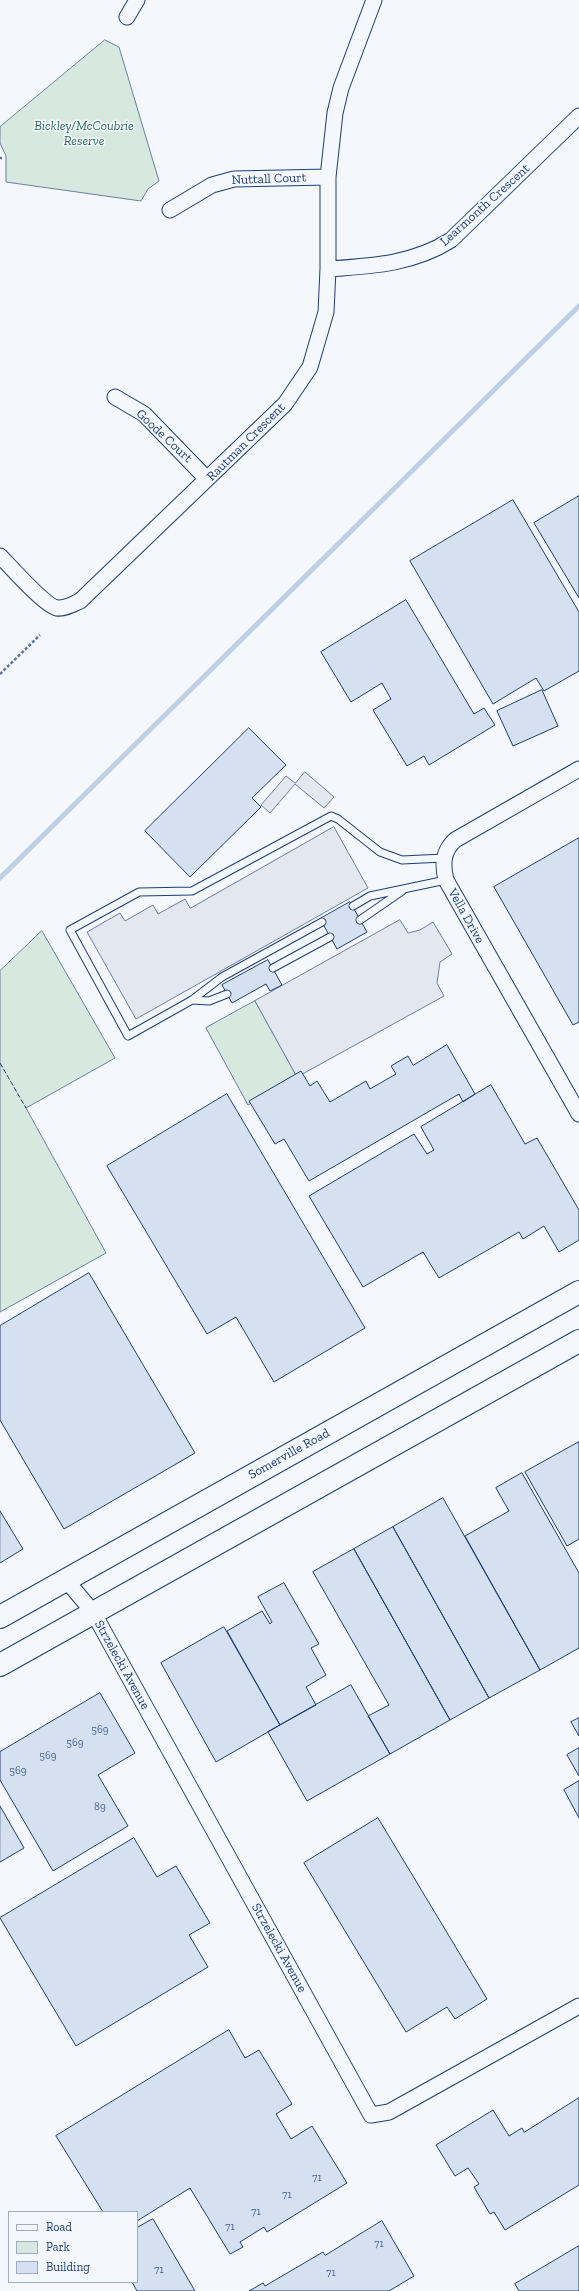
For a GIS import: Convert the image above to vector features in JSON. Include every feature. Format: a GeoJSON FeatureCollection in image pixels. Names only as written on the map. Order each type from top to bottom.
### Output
{"type":"FeatureCollection","features":[{"type":"Feature","properties":{"kind":"main road","name":"Somerville Road"},"geometry":{"type":"LineString","coordinates":[[0,1617],[579,1292]]}},
{"type":"Feature","properties":{"kind":"main road"},"geometry":{"type":"LineString","coordinates":[[0,1665],[579,1341]]}},
{"type":"Feature","properties":{"kind":"street"},"geometry":{"type":"LineString","coordinates":[[127,17],[136,0]]}},
{"type":"Feature","properties":{"kind":"street","name":"Rautman Crescent"},"geometry":{"type":"LineString","coordinates":[[0,556],[44,600],[56,608],[68,607],[80,601],[285,404],[310,367],[326,312],[328,269],[328,177],[334,113],[341,88],[374,0]]}},
{"type":"Feature","properties":{"kind":"street","name":"Learmonth Crescent"},"geometry":{"type":"LineString","coordinates":[[328,269],[410,260],[432,252],[456,235],[579,116]]}},
{"type":"Feature","properties":{"kind":"street","name":"Nuttall Court"},"geometry":{"type":"LineString","coordinates":[[170,210],[212,185],[234,178],[328,177]]}},
{"type":"Feature","properties":{"kind":"street","name":"Goode Court"},"geometry":{"type":"LineString","coordinates":[[116,397],[144,414],[207,480]]}},
{"type":"Feature","properties":{"kind":"street"},"geometry":{"type":"LineString","coordinates":[[444,858],[450,844],[461,836],[579,769]]}},
{"type":"Feature","properties":{"kind":"street","name":"Vella Drive"},"geometry":{"type":"LineString","coordinates":[[444,858],[446,880],[579,1114]]}},
{"type":"Feature","properties":{"kind":"street","name":"Strzelecki Avenue"},"geometry":{"type":"LineString","coordinates":[[66,1580],[93,1612],[371,2115],[389,2112],[579,2006]]}},
{"type":"Feature","properties":{"kind":"lane"},"geometry":{"type":"LineString","coordinates":[[322,922],[222,977],[192,1000],[128,1036],[70,930],[139,892],[192,891],[332,816],[380,852],[402,860],[444,858]]}},
{"type":"Feature","properties":{"kind":"lane"},"geometry":{"type":"LineString","coordinates":[[353,906],[370,896],[446,880]]}},
{"type":"Feature","properties":{"kind":"lane"},"geometry":{"type":"LineString","coordinates":[[360,920],[406,888]]}},
{"type":"Feature","properties":{"kind":"lane"},"geometry":{"type":"LineString","coordinates":[[273,968],[330,937]]}},
{"type":"Feature","properties":{"kind":"lane"},"geometry":{"type":"LineString","coordinates":[[192,1000],[209,1001],[227,994]]}},
{"type":"Feature","properties":{"kind":"path"},"geometry":{"type":"LineString","coordinates":[[0,674],[40,635]]}},
{"type":"Feature","properties":{"kind":"green space","name":"Bickley/McCoubrie Reserve"},"geometry":{"type":"Polygon","coordinates":[[[105,40],[119,47],[159,181],[148,189],[141,201],[6,182],[6,156],[0,143],[0,127],[105,40]]]}},
{"type":"Feature","properties":{"kind":"green space"},"geometry":{"type":"Polygon","coordinates":[[[42,931],[115,1058],[26,1108],[106,1253],[0,1312],[0,971],[42,931]]]}},
{"type":"Feature","properties":{"kind":"green space"},"geometry":{"type":"Polygon","coordinates":[[[255,1001],[297,1077],[248,1105],[206,1028],[255,1001]]]}},
{"type":"Feature","properties":{"kind":"shaded area"},"geometry":{"type":"Polygon","coordinates":[[[305,772],[334,797],[324,808],[295,784],[270,813],[261,805],[286,776],[295,783],[305,772]]]}},
{"type":"Feature","properties":{"kind":"shaded area"},"geometry":{"type":"Polygon","coordinates":[[[334,827],[368,888],[136,1019],[87,932],[120,913],[125,921],[153,905],[158,914],[185,899],[190,908],[334,827]]]}},
{"type":"Feature","properties":{"kind":"shaded area"},"geometry":{"type":"Polygon","coordinates":[[[400,920],[408,933],[420,930],[433,922],[452,954],[440,962],[437,983],[444,996],[297,1077],[255,1001],[400,920]]]}},
{"type":"Feature","properties":{"kind":"building"},"geometry":{"type":"Polygon","coordinates":[[[579,496],[579,598],[534,523],[579,496]]]}},
{"type":"Feature","properties":{"kind":"building"},"geometry":{"type":"Polygon","coordinates":[[[513,500],[579,612],[579,671],[544,691],[536,678],[493,704],[410,561],[513,500]]]}},
{"type":"Feature","properties":{"kind":"building"},"geometry":{"type":"Polygon","coordinates":[[[406,600],[474,714],[484,708],[495,725],[429,765],[424,756],[407,766],[373,710],[391,699],[382,683],[351,702],[321,652],[406,600]]]}},
{"type":"Feature","properties":{"kind":"building"},"geometry":{"type":"Polygon","coordinates":[[[542,690],[558,726],[513,746],[497,711],[542,690]]]}},
{"type":"Feature","properties":{"kind":"building"},"geometry":{"type":"Polygon","coordinates":[[[249,728],[286,765],[252,798],[261,807],[190,877],[145,831],[249,728]]]}},
{"type":"Feature","properties":{"kind":"building"},"geometry":{"type":"Polygon","coordinates":[[[579,838],[579,1022],[573,1025],[494,887],[579,838]]]}},
{"type":"Feature","properties":{"kind":"building"},"geometry":{"type":"Polygon","coordinates":[[[350,902],[367,932],[337,949],[320,919],[350,902]]]}},
{"type":"Feature","properties":{"kind":"building"},"geometry":{"type":"Polygon","coordinates":[[[268,960],[282,985],[270,991],[266,984],[232,1003],[222,985],[268,960]]]}},
{"type":"Feature","properties":{"kind":"building"},"geometry":{"type":"Polygon","coordinates":[[[447,1045],[475,1094],[463,1102],[459,1094],[309,1181],[284,1139],[275,1144],[249,1101],[301,1071],[310,1086],[317,1081],[330,1102],[366,1081],[370,1089],[396,1074],[391,1066],[408,1056],[413,1065],[447,1045]]]}},
{"type":"Feature","properties":{"kind":"building"},"geometry":{"type":"Polygon","coordinates":[[[491,1085],[525,1144],[537,1138],[579,1210],[579,1240],[559,1252],[544,1226],[523,1239],[519,1232],[439,1278],[423,1252],[363,1287],[309,1196],[414,1134],[427,1154],[434,1150],[421,1127],[491,1085]]]}},
{"type":"Feature","properties":{"kind":"building"},"geometry":{"type":"Polygon","coordinates":[[[227,1094],[365,1328],[274,1382],[236,1317],[207,1334],[107,1166],[227,1094]]]}},
{"type":"Feature","properties":{"kind":"building"},"geometry":{"type":"Polygon","coordinates":[[[89,1273],[195,1453],[64,1529],[0,1420],[0,1326],[89,1273]]]}},
{"type":"Feature","properties":{"kind":"building"},"geometry":{"type":"Polygon","coordinates":[[[579,1442],[579,1539],[567,1546],[525,1472],[579,1442]]]}},
{"type":"Feature","properties":{"kind":"building"},"geometry":{"type":"Polygon","coordinates":[[[522,1473],[579,1573],[579,1648],[540,1670],[465,1536],[509,1511],[496,1488],[522,1473]]]}},
{"type":"Feature","properties":{"kind":"building"},"geometry":{"type":"Polygon","coordinates":[[[443,1498],[540,1670],[489,1698],[393,1527],[443,1498]]]}},
{"type":"Feature","properties":{"kind":"building"},"geometry":{"type":"Polygon","coordinates":[[[0,1511],[23,1549],[0,1563],[0,1511]]]}},
{"type":"Feature","properties":{"kind":"building"},"geometry":{"type":"Polygon","coordinates":[[[393,1527],[489,1698],[450,1720],[354,1549],[393,1527]]]}},
{"type":"Feature","properties":{"kind":"building"},"geometry":{"type":"Polygon","coordinates":[[[354,1549],[450,1720],[390,1754],[368,1716],[389,1705],[313,1572],[354,1549]]]}},
{"type":"Feature","properties":{"kind":"building"},"geometry":{"type":"Polygon","coordinates":[[[284,1583],[319,1644],[311,1648],[326,1675],[306,1687],[316,1705],[280,1725],[227,1631],[262,1611],[270,1624],[272,1622],[258,1597],[284,1583]]]}},
{"type":"Feature","properties":{"kind":"building"},"geometry":{"type":"Polygon","coordinates":[[[224,1627],[280,1725],[216,1762],[161,1663],[224,1627]]]}},
{"type":"Feature","properties":{"kind":"building"},"geometry":{"type":"Polygon","coordinates":[[[351,1685],[390,1754],[307,1801],[268,1732],[351,1685]]]}},
{"type":"Feature","properties":{"kind":"building"},"geometry":{"type":"Polygon","coordinates":[[[100,1693],[135,1753],[98,1775],[128,1826],[53,1871],[0,1780],[0,1752],[100,1693]]]}},
{"type":"Feature","properties":{"kind":"building"},"geometry":{"type":"Polygon","coordinates":[[[579,1718],[579,1736],[571,1722],[579,1718]]]}},
{"type":"Feature","properties":{"kind":"building"},"geometry":{"type":"Polygon","coordinates":[[[579,1748],[579,1776],[567,1755],[579,1748]]]}},
{"type":"Feature","properties":{"kind":"building"},"geometry":{"type":"Polygon","coordinates":[[[579,1781],[579,1818],[564,1790],[579,1781]]]}},
{"type":"Feature","properties":{"kind":"building"},"geometry":{"type":"Polygon","coordinates":[[[0,1806],[24,1848],[0,1862],[0,1806]]]}},
{"type":"Feature","properties":{"kind":"building"},"geometry":{"type":"Polygon","coordinates":[[[378,1818],[487,1999],[455,2019],[447,2007],[406,2032],[304,1863],[378,1818]]]}},
{"type":"Feature","properties":{"kind":"building"},"geometry":{"type":"Polygon","coordinates":[[[134,1838],[157,1877],[176,1866],[210,1923],[189,1935],[208,1967],[76,2046],[0,1918],[134,1838]]]}},
{"type":"Feature","properties":{"kind":"building"},"geometry":{"type":"Polygon","coordinates":[[[229,2030],[245,2058],[259,2050],[292,2104],[276,2114],[291,2139],[312,2126],[347,2183],[267,2232],[264,2227],[240,2242],[243,2247],[230,2254],[190,2188],[138,2220],[138,2211],[102,2211],[56,2136],[229,2030]]]}},
{"type":"Feature","properties":{"kind":"building"},"geometry":{"type":"Polygon","coordinates":[[[579,2098],[579,2185],[505,2230],[494,2212],[490,2214],[474,2187],[479,2184],[468,2168],[455,2176],[436,2145],[493,2110],[509,2136],[522,2128],[524,2132],[579,2098]]]}},
{"type":"Feature","properties":{"kind":"building"},"geometry":{"type":"Polygon","coordinates":[[[153,2219],[195,2291],[137,2291],[133,2283],[138,2283],[138,2227],[153,2219]]]}},
{"type":"Feature","properties":{"kind":"building"},"geometry":{"type":"Polygon","coordinates":[[[382,2221],[414,2276],[389,2291],[249,2291],[263,2283],[265,2286],[323,2252],[325,2255],[382,2221]]]}},
{"type":"Feature","properties":{"kind":"building"},"geometry":{"type":"Polygon","coordinates":[[[579,2246],[579,2291],[519,2291],[515,2284],[579,2246]]]}},
{"type":"Feature","properties":{"kind":"waterway"},"geometry":{"type":"LineString","coordinates":[[0,878],[579,306]]}},
{"type":"Feature","properties":{"kind":"fence"},"geometry":{"type":"LineString","coordinates":[[0,1063],[26,1108]]}}]}
